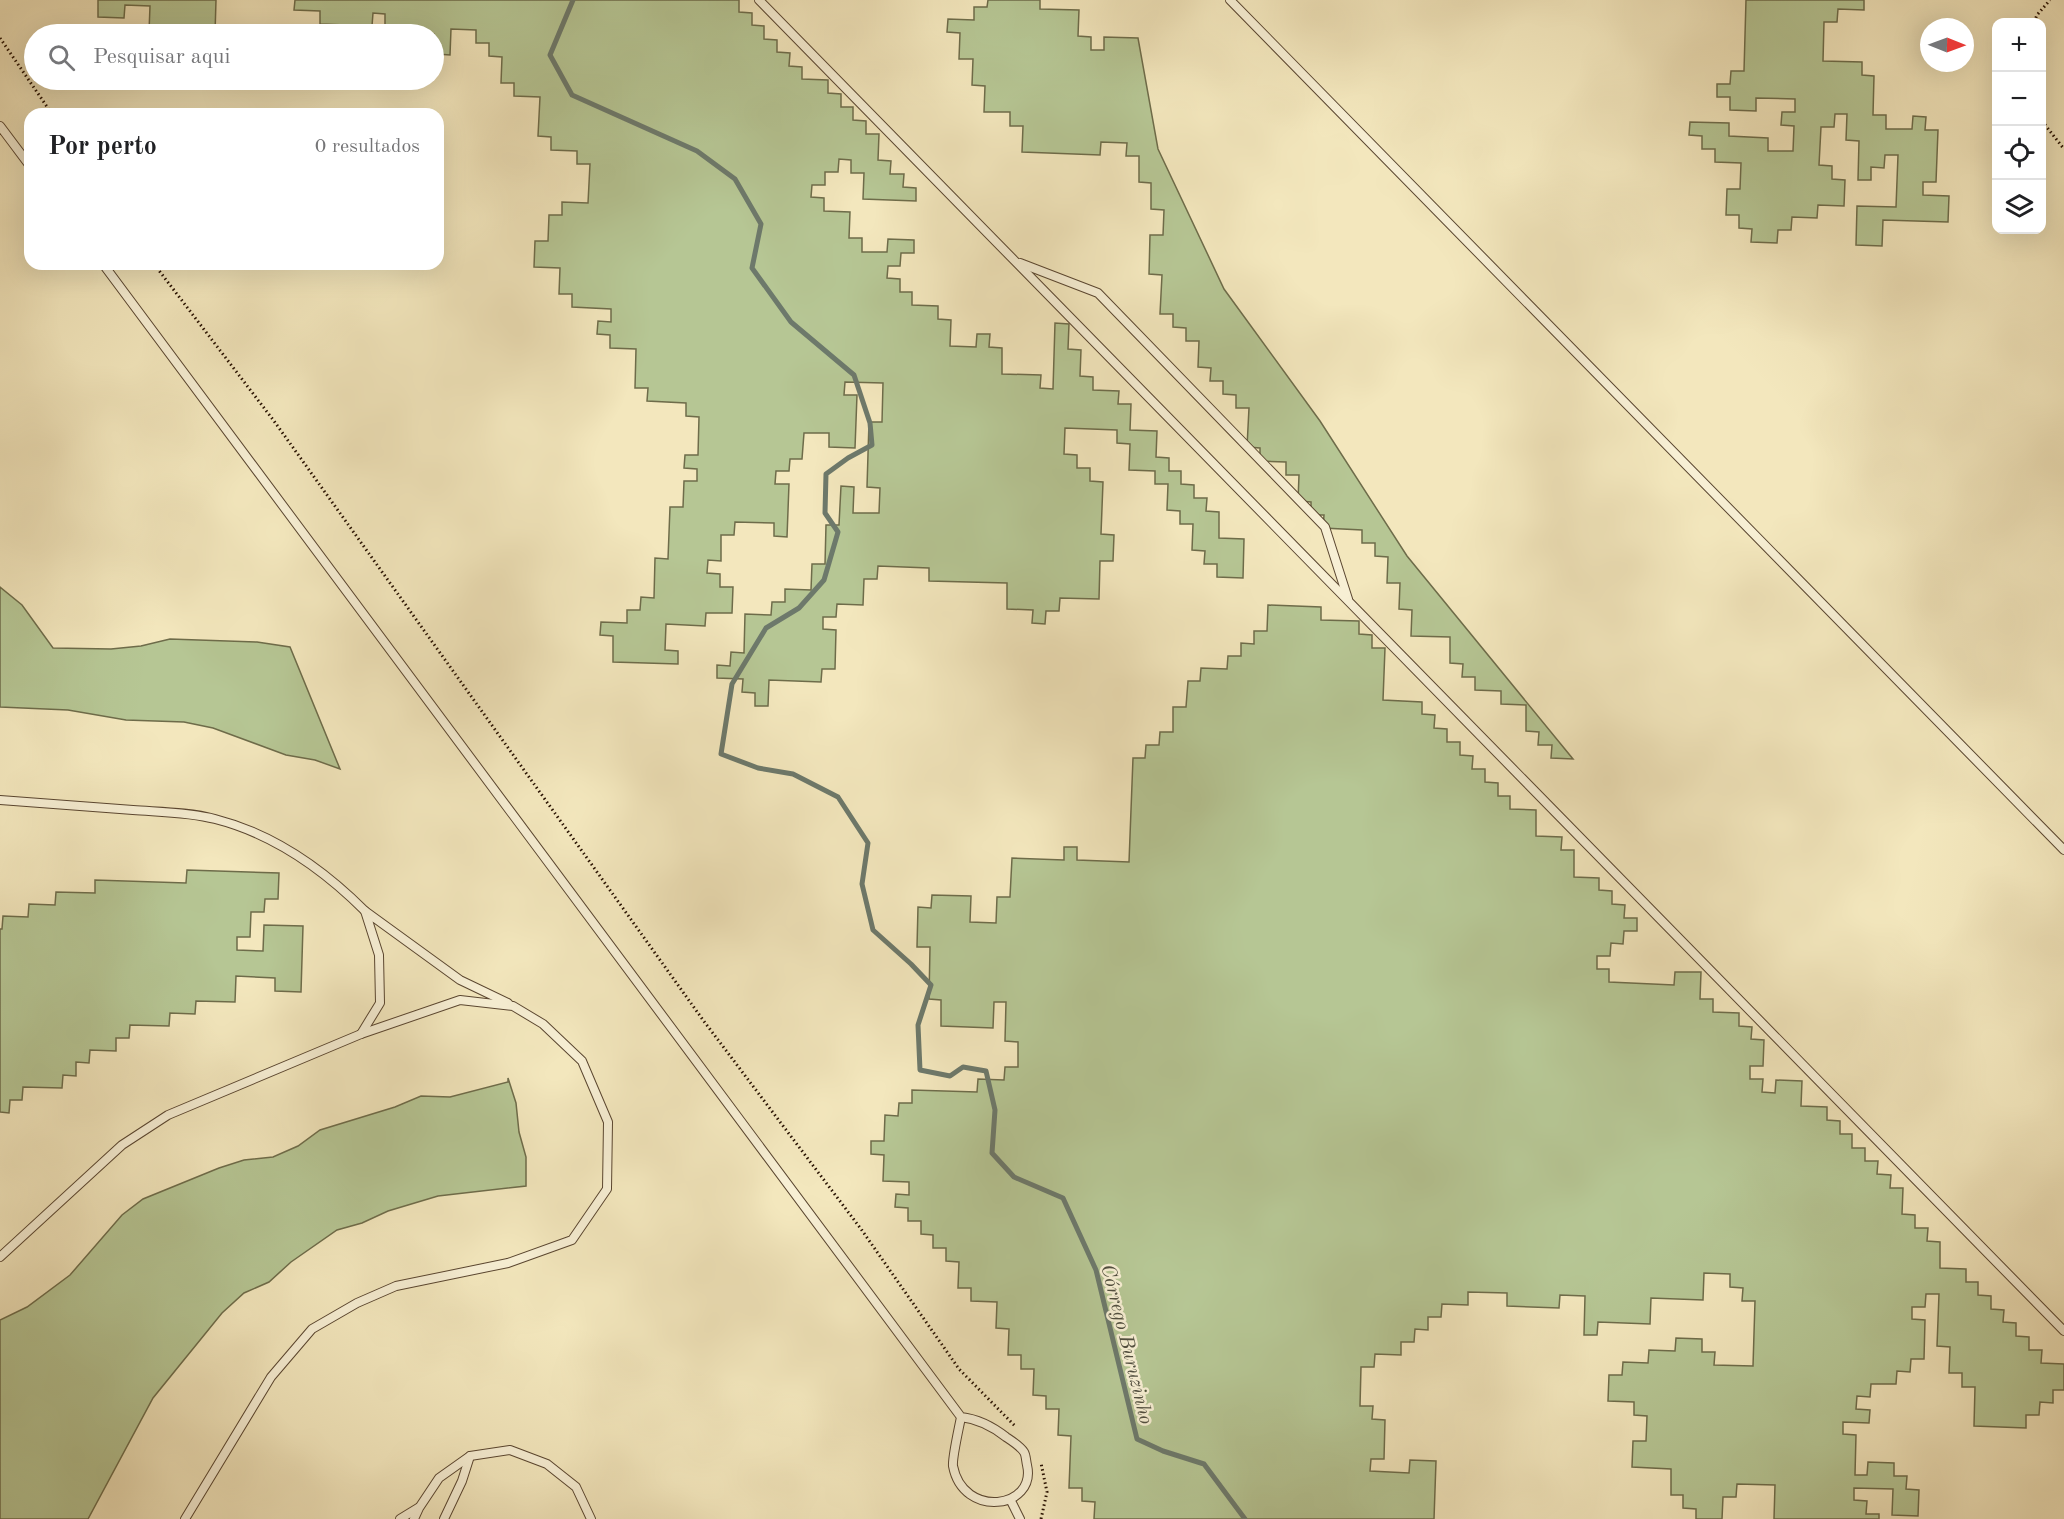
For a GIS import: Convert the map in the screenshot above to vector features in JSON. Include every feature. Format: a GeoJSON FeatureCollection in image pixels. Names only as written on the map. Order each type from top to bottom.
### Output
{"type":"FeatureCollection","features":[{"type":"Feature","properties":{"kind":"lane"},"geometry":{"type":"LineString","coordinates":[[759,0],[2064,1331]]}},
{"type":"Feature","properties":{"kind":"lane"},"geometry":{"type":"LineString","coordinates":[[1230,0],[2064,850]]}},
{"type":"Feature","properties":{"kind":"lane"},"geometry":{"type":"LineString","coordinates":[[0,126],[24,158]]}},
{"type":"Feature","properties":{"kind":"lane"},"geometry":{"type":"LineString","coordinates":[[1016,262],[1098,293],[1325,527],[1349,602]]}},
{"type":"Feature","properties":{"kind":"lane"},"geometry":{"type":"LineString","coordinates":[[107,270],[961,1417],[952,1464],[958,1487],[973,1502],[993,1506],[1011,1501],[1023,1492],[1028,1470],[1024,1452],[993,1427],[973,1418],[961,1417]]}},
{"type":"Feature","properties":{"kind":"lane"},"geometry":{"type":"LineString","coordinates":[[0,800],[168,812],[214,818],[258,833],[307,861],[341,887],[365,911],[460,980],[513,1006],[543,1024],[582,1061],[608,1122],[607,1189],[572,1240],[508,1263],[396,1286],[357,1303],[312,1329],[271,1377],[184,1519]]}},
{"type":"Feature","properties":{"kind":"lane"},"geometry":{"type":"LineString","coordinates":[[361,1034],[380,1004],[379,955],[365,911]]}},
{"type":"Feature","properties":{"kind":"lane"},"geometry":{"type":"LineString","coordinates":[[0,1257],[122,1145],[168,1115],[361,1034],[460,1000],[513,1006]]}},
{"type":"Feature","properties":{"kind":"lane"},"geometry":{"type":"LineString","coordinates":[[414,1519],[439,1478],[470,1456],[510,1450],[547,1464],[576,1487],[591,1519]]}},
{"type":"Feature","properties":{"kind":"lane"},"geometry":{"type":"LineString","coordinates":[[444,1519],[462,1481],[470,1456]]}},
{"type":"Feature","properties":{"kind":"lane"},"geometry":{"type":"LineString","coordinates":[[1011,1501],[1020,1519]]}},
{"type":"Feature","properties":{"kind":"lane"},"geometry":{"type":"LineString","coordinates":[[400,1519],[419,1508]]}},
{"type":"Feature","properties":{"kind":"path"},"geometry":{"type":"LineString","coordinates":[[2036,18],[2050,0]]}},
{"type":"Feature","properties":{"kind":"path"},"geometry":{"type":"LineString","coordinates":[[0,38],[24,73]]}},
{"type":"Feature","properties":{"kind":"path"},"geometry":{"type":"LineString","coordinates":[[36,90],[48,108]]}},
{"type":"Feature","properties":{"kind":"path"},"geometry":{"type":"LineString","coordinates":[[2046,126],[2064,149]]}},
{"type":"Feature","properties":{"kind":"path"},"geometry":{"type":"LineString","coordinates":[[159,270],[274,421],[703,1020],[861,1229],[958,1369],[1022,1433]]}},
{"type":"Feature","properties":{"kind":"path"},"geometry":{"type":"LineString","coordinates":[[1039,1459],[1047,1492],[1041,1519]]}},
{"type":"Feature","properties":{"kind":"green space"},"geometry":{"type":"Polygon","coordinates":[[[98,0],[216,0],[215,24],[149,24],[150,6],[125,5],[124,18],[98,17],[98,0]]]}},
{"type":"Feature","properties":{"kind":"green space"},"geometry":{"type":"Polygon","coordinates":[[[295,0],[739,0],[739,12],[752,13],[752,25],[764,26],[764,39],[777,40],[777,52],[790,53],[789,66],[802,67],[802,79],[828,80],[828,93],[841,94],[841,107],[853,107],[853,120],[866,121],[866,134],[879,134],[878,160],[891,161],[890,174],[904,174],[903,187],[916,188],[916,201],[863,199],[864,173],[851,173],[851,160],[839,159],[838,172],[825,172],[825,185],[812,185],[811,197],[824,198],[824,211],[850,212],[849,238],[862,238],[862,252],[887,252],[888,239],[914,240],[914,253],[901,253],[900,266],[888,266],[887,278],[900,279],[900,292],[912,292],[912,305],[938,306],[938,319],[951,320],[950,346],[976,347],[977,334],[990,334],[989,347],[1002,348],[1002,374],[1041,375],[1040,388],[1053,389],[1055,323],[1069,324],[1068,349],[1081,350],[1080,376],[1093,377],[1093,390],[1119,391],[1118,404],[1131,404],[1130,430],[1157,431],[1156,457],[1169,458],[1169,471],[1181,471],[1181,484],[1194,485],[1194,498],[1207,498],[1206,511],[1219,512],[1219,538],[1244,539],[1243,578],[1217,577],[1217,564],[1204,564],[1205,551],[1192,550],[1193,524],[1180,524],[1180,511],[1167,510],[1168,484],[1155,484],[1155,471],[1129,470],[1130,444],[1117,443],[1117,430],[1065,428],[1064,454],[1077,455],[1077,468],[1090,468],[1090,481],[1103,482],[1101,534],[1114,535],[1113,561],[1100,561],[1099,599],[1060,598],[1059,611],[1046,611],[1045,624],[1032,623],[1033,610],[1007,609],[1007,583],[929,581],[929,568],[878,566],[877,579],[864,579],[863,605],[837,604],[836,617],[823,617],[823,629],[836,630],[835,669],[822,669],[821,682],[769,680],[768,706],[755,706],[755,693],[742,692],[743,679],[717,678],[717,665],[730,666],[731,652],[744,653],[745,614],[771,615],[772,602],[785,602],[785,589],[811,590],[812,564],[825,564],[826,525],[839,525],[841,486],[854,487],[853,513],[879,513],[880,488],[867,487],[869,422],[882,422],[883,383],[845,382],[844,395],[857,395],[855,448],[829,447],[829,433],[804,433],[802,459],[790,459],[789,471],[776,471],[775,484],[789,484],[787,537],[774,536],[774,523],[735,522],[734,535],[721,535],[721,561],[708,560],[707,573],[720,574],[720,587],[733,587],[732,613],[706,613],[705,626],[666,624],[665,650],[678,651],[678,664],[613,662],[613,636],[600,635],[601,622],[627,623],[627,610],[640,610],[641,597],[654,598],[655,558],[668,559],[670,507],[683,507],[684,481],[697,481],[697,469],[684,468],[685,455],[698,455],[699,417],[686,416],[686,403],[647,401],[648,388],[635,388],[636,349],[610,348],[610,335],[597,334],[598,321],[611,322],[611,309],[572,307],[572,294],[559,294],[560,268],[534,267],[535,241],[548,241],[549,215],[562,215],[562,202],[588,203],[590,164],[577,164],[577,151],[551,150],[551,137],[538,136],[540,97],[514,96],[514,83],[501,83],[502,57],[489,56],[489,43],[476,43],[476,30],[451,29],[450,55],[444,55],[444,24],[385,24],[385,14],[373,13],[372,24],[320,24],[320,11],[294,10],[295,0]]]}},
{"type":"Feature","properties":{"kind":"green space"},"geometry":{"type":"Polygon","coordinates":[[[988,0],[1040,0],[1040,9],[1079,10],[1078,36],[1091,37],[1091,50],[1104,50],[1104,37],[1138,38],[1158,149],[1224,289],[1320,421],[1407,556],[1573,759],[1551,758],[1552,745],[1538,745],[1539,732],[1526,731],[1526,705],[1501,704],[1501,691],[1475,690],[1475,677],[1462,677],[1463,664],[1450,663],[1450,637],[1411,636],[1412,610],[1399,609],[1400,583],[1387,583],[1388,557],[1375,556],[1375,543],[1362,543],[1362,530],[1323,528],[1324,515],[1311,515],[1311,502],[1298,501],[1299,475],[1286,475],[1286,462],[1260,461],[1260,448],[1247,447],[1249,408],[1236,408],[1236,395],[1223,394],[1223,381],[1210,381],[1211,368],[1198,367],[1199,341],[1186,341],[1186,328],[1173,327],[1173,314],[1160,314],[1162,275],[1149,274],[1150,235],[1163,235],[1164,210],[1151,209],[1151,183],[1139,182],[1139,156],[1126,156],[1127,143],[1101,142],[1100,155],[1022,152],[1023,126],[1010,126],[1010,112],[984,112],[985,86],[972,85],[973,59],[959,59],[960,33],[947,32],[948,19],[974,20],[974,7],[987,7],[988,0]]]}},
{"type":"Feature","properties":{"kind":"green space"},"geometry":{"type":"Polygon","coordinates":[[[1746,0],[1864,0],[1864,10],[1838,9],[1837,22],[1824,22],[1823,61],[1862,62],[1862,75],[1874,76],[1873,115],[1886,115],[1886,129],[1912,129],[1913,116],[1926,117],[1925,130],[1938,130],[1936,182],[1923,182],[1923,195],[1949,196],[1948,222],[1883,220],[1882,246],[1856,245],[1857,206],[1896,207],[1898,155],[1885,155],[1884,168],[1871,167],[1871,180],[1858,180],[1859,141],[1846,140],[1847,114],[1835,114],[1834,127],[1821,127],[1819,165],[1832,166],[1832,179],[1845,180],[1844,206],[1818,205],[1817,218],[1792,217],[1791,230],[1778,230],[1777,243],[1751,242],[1752,229],[1739,228],[1739,215],[1726,215],[1727,189],[1740,189],[1741,163],[1715,162],[1715,149],[1702,149],[1702,136],[1689,135],[1690,122],[1729,123],[1729,136],[1768,138],[1768,151],[1793,151],[1794,126],[1781,125],[1782,112],[1795,112],[1795,99],[1756,98],[1756,111],[1730,110],[1730,97],[1717,97],[1717,84],[1730,84],[1731,71],[1744,71],[1746,0]]]}},
{"type":"Feature","properties":{"kind":"green space"},"geometry":{"type":"Polygon","coordinates":[[[0,587],[22,605],[53,648],[111,649],[141,646],[170,639],[257,642],[290,647],[340,769],[315,760],[286,755],[213,728],[184,722],[126,720],[68,710],[0,707],[0,587]]]}},
{"type":"Feature","properties":{"kind":"green space"},"geometry":{"type":"Polygon","coordinates":[[[1268,605],[1321,607],[1321,620],[1359,621],[1359,634],[1372,635],[1372,648],[1385,648],[1383,700],[1422,702],[1422,714],[1435,715],[1434,728],[1447,729],[1447,742],[1460,742],[1460,755],[1473,756],[1472,769],[1485,769],[1485,782],[1498,783],[1498,796],[1510,796],[1510,809],[1536,810],[1536,836],[1562,837],[1561,850],[1574,850],[1574,877],[1599,878],[1599,890],[1612,891],[1612,904],[1625,905],[1624,918],[1637,918],[1637,931],[1624,931],[1623,944],[1611,943],[1610,956],[1597,956],[1597,969],[1609,969],[1609,982],[1674,985],[1675,972],[1701,972],[1700,999],[1713,999],[1713,1012],[1739,1013],[1739,1026],[1752,1027],[1751,1039],[1764,1040],[1763,1066],[1750,1066],[1750,1079],[1763,1079],[1762,1092],[1775,1093],[1776,1080],[1802,1081],[1801,1106],[1827,1107],[1827,1120],[1840,1121],[1840,1134],[1852,1134],[1852,1148],[1865,1148],[1865,1161],[1878,1161],[1877,1174],[1891,1175],[1890,1188],[1903,1188],[1902,1214],[1915,1215],[1915,1228],[1928,1228],[1927,1241],[1940,1242],[1940,1268],[1966,1269],[1966,1282],[1978,1282],[1978,1295],[1991,1296],[1991,1309],[2004,1310],[2003,1322],[2016,1323],[2016,1336],[2029,1337],[2029,1350],[2042,1350],[2041,1363],[2064,1364],[2064,1390],[2053,1390],[2053,1403],[2040,1402],[2039,1415],[2026,1415],[2026,1428],[1974,1426],[1975,1387],[1962,1387],[1962,1373],[1949,1373],[1950,1347],[1937,1346],[1939,1294],[1926,1294],[1925,1307],[1912,1307],[1912,1319],[1925,1320],[1924,1359],[1911,1359],[1910,1372],[1897,1371],[1896,1384],[1871,1384],[1870,1397],[1857,1396],[1856,1409],[1870,1410],[1869,1423],[1843,1422],[1843,1434],[1856,1435],[1855,1475],[1867,1475],[1868,1462],[1894,1463],[1894,1476],[1907,1476],[1906,1489],[1919,1490],[1918,1516],[1892,1515],[1893,1489],[1854,1488],[1854,1500],[1867,1501],[1866,1514],[1879,1514],[1879,1519],[1774,1519],[1775,1485],[1737,1484],[1736,1497],[1723,1497],[1722,1519],[1696,1519],[1696,1509],[1683,1508],[1683,1495],[1671,1495],[1671,1469],[1632,1467],[1633,1441],[1646,1441],[1647,1416],[1634,1415],[1634,1402],[1608,1401],[1609,1375],[1622,1375],[1623,1362],[1648,1363],[1649,1350],[1675,1351],[1676,1338],[1702,1339],[1702,1352],[1715,1352],[1714,1365],[1753,1366],[1755,1301],[1742,1301],[1743,1288],[1730,1287],[1730,1274],[1704,1273],[1703,1300],[1651,1298],[1650,1324],[1598,1322],[1597,1335],[1584,1335],[1585,1296],[1560,1295],[1559,1308],[1507,1306],[1507,1293],[1468,1292],[1468,1305],[1442,1304],[1441,1317],[1428,1317],[1428,1330],[1415,1329],[1414,1342],[1401,1342],[1401,1355],[1375,1354],[1374,1367],[1361,1367],[1360,1406],[1373,1406],[1372,1419],[1385,1420],[1384,1459],[1371,1459],[1370,1471],[1409,1473],[1410,1460],[1436,1461],[1434,1519],[1094,1519],[1095,1502],[1082,1501],[1082,1488],[1069,1488],[1071,1436],[1058,1435],[1059,1409],[1046,1409],[1046,1396],[1033,1395],[1034,1369],[1021,1369],[1021,1355],[1008,1355],[1009,1329],[996,1328],[997,1302],[971,1301],[971,1288],[958,1288],[959,1262],[946,1261],[946,1248],[933,1248],[933,1235],[921,1234],[921,1221],[908,1221],[908,1208],[895,1207],[896,1194],[909,1195],[909,1182],[883,1181],[884,1155],[871,1154],[871,1141],[884,1141],[885,1115],[898,1116],[899,1103],[912,1103],[912,1090],[977,1092],[978,1079],[1004,1080],[1005,1067],[1018,1067],[1018,1042],[1005,1041],[1006,1002],[994,1002],[993,1028],[941,1026],[941,1000],[929,999],[930,947],[917,947],[918,907],[931,908],[932,895],[971,896],[970,922],[996,923],[997,897],[1010,897],[1012,858],[1064,860],[1064,847],[1077,847],[1077,860],[1129,862],[1133,758],[1145,758],[1146,745],[1159,745],[1160,732],[1173,732],[1173,707],[1186,707],[1188,681],[1200,681],[1201,668],[1227,669],[1228,656],[1241,656],[1241,643],[1254,644],[1254,631],[1267,631],[1268,605]]]}},
{"type":"Feature","properties":{"kind":"green space"},"geometry":{"type":"Polygon","coordinates":[[[187,870],[279,873],[278,899],[265,899],[264,912],[251,912],[250,937],[237,937],[237,950],[263,951],[264,925],[303,926],[301,992],[275,991],[275,978],[236,976],[235,1002],[196,1001],[195,1014],[170,1013],[169,1026],[130,1025],[129,1038],[116,1038],[116,1051],[90,1050],[89,1063],[76,1062],[76,1076],[63,1075],[62,1088],[23,1087],[22,1100],[10,1100],[9,1113],[0,1112],[0,929],[2,929],[3,916],[28,917],[29,904],[55,905],[56,892],[95,893],[95,880],[186,883],[187,870]]]}},
{"type":"Feature","properties":{"kind":"green space"},"geometry":{"type":"Polygon","coordinates":[[[508,1078],[516,1103],[519,1132],[526,1157],[526,1186],[438,1196],[337,1230],[291,1262],[269,1282],[244,1293],[222,1313],[153,1398],[88,1519],[0,1519],[0,1320],[27,1307],[70,1275],[122,1215],[143,1199],[219,1168],[244,1160],[273,1157],[298,1146],[320,1130],[395,1107],[421,1096],[450,1097],[508,1082],[508,1078]]]}},
{"type":"Feature","properties":{"kind":"waterway","name":"Córrego Buruzinho"},"geometry":{"type":"LineString","coordinates":[[573,0],[550,55],[572,95],[697,151],[735,179],[761,224],[752,268],[791,322],[854,375],[870,423],[872,445],[848,458],[826,474],[825,513],[838,532],[824,580],[799,608],[766,628],[732,684],[721,754],[758,768],[793,774],[838,797],[868,843],[862,884],[873,930],[931,985],[918,1025],[920,1070],[950,1076],[963,1067],[986,1071],[995,1110],[992,1153],[1014,1177],[1063,1198],[1096,1270],[1137,1439],[1163,1451],[1204,1464],[1245,1519]]}}]}
